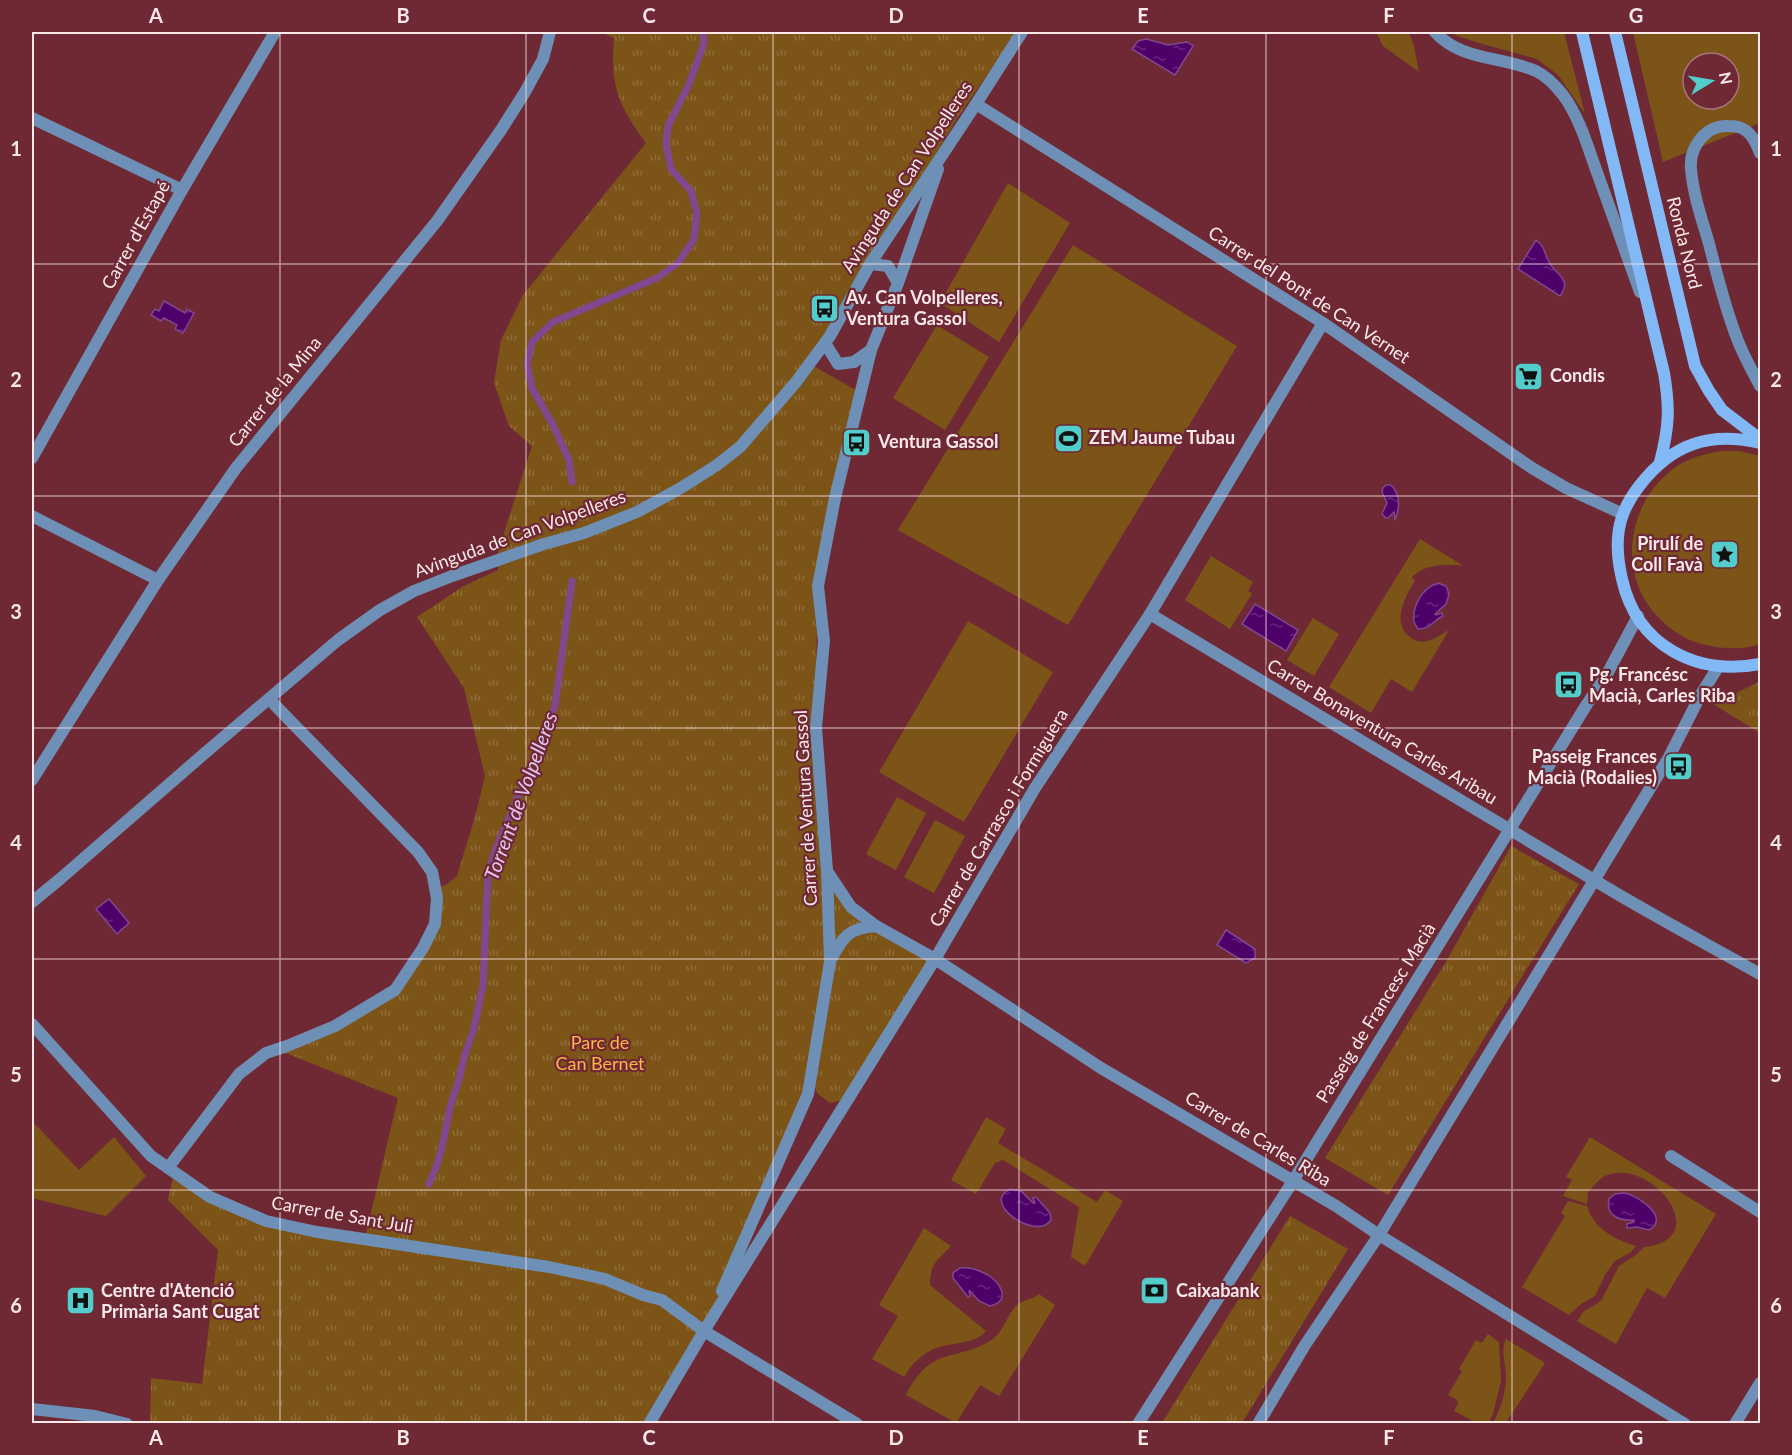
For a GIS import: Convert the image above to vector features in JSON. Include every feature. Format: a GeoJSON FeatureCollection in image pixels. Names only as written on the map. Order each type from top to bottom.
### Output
{"type":"FeatureCollection","features":[{"type":"Feature","properties":{"kind":"main road","name":"Ronda Nord"},"geometry":{"type":"LineString","coordinates":[[1582,32],[1653,326],[1668,400],[1667,435],[1660,462]]}},
{"type":"Feature","properties":{"kind":"main road","name":"Ronda Nord"},"geometry":{"type":"LineString","coordinates":[[1615,32],[1695,366],[1722,410],[1761,441]]}},
{"type":"Feature","properties":{"kind":"main road","name":"Ronda Nord"},"geometry":{"type":"LineString","coordinates":[[1761,441],[1723,438],[1704,440],[1660,462],[1629,498],[1618,538],[1625,592],[1638,616],[1655,639],[1666,648],[1691,660],[1718,667],[1761,664]]}},
{"type":"Feature","properties":{"kind":"street","name":"Carrer d'Estapé"},"geometry":{"type":"LineString","coordinates":[[32,458],[182,190],[275,32]]}},
{"type":"Feature","properties":{"kind":"street","name":"Carrer de la Mina"},"geometry":{"type":"LineString","coordinates":[[32,780],[158,580],[236,468],[437,221],[501,130],[543,59],[550,32]]}},
{"type":"Feature","properties":{"kind":"street","name":"Avinguda de Can Volpelleres"},"geometry":{"type":"LineString","coordinates":[[32,902],[37,894],[338,640],[380,610],[414,591],[452,576],[544,544],[584,533],[636,512],[679,489],[740,447],[796,382],[825,343],[870,264],[1022,32]]}},
{"type":"Feature","properties":{"kind":"street","name":"Ronda Nord"},"geometry":{"type":"LineString","coordinates":[[1435,32],[1458,49],[1471,54],[1537,71],[1553,83],[1564,96],[1581,127],[1653,326]]}},
{"type":"Feature","properties":{"kind":"street","name":"Carrer del Pont de Can Vernet"},"geometry":{"type":"LineString","coordinates":[[976,104],[1323,323],[1532,468],[1566,488],[1623,514]]}},
{"type":"Feature","properties":{"kind":"street"},"geometry":{"type":"LineString","coordinates":[[32,118],[182,190]]}},
{"type":"Feature","properties":{"kind":"street"},"geometry":{"type":"LineString","coordinates":[[1761,153],[1756,142],[1745,130],[1720,126],[1699,140],[1692,154],[1691,168],[1695,195],[1728,312],[1739,343],[1761,386]]}},
{"type":"Feature","properties":{"kind":"street","name":"Carrer de Ventura Gassol"},"geometry":{"type":"LineString","coordinates":[[704,1331],[808,1094],[830,962],[827,871],[816,728],[824,641],[818,586],[835,498],[871,351],[898,283],[944,153]]}},
{"type":"Feature","properties":{"kind":"street"},"geometry":{"type":"LineString","coordinates":[[870,264],[888,266],[898,283]]}},
{"type":"Feature","properties":{"kind":"street","name":"Carrer de Carrasco i Formiguera"},"geometry":{"type":"LineString","coordinates":[[704,1331],[935,959],[1035,788],[1150,614],[1323,323]]}},
{"type":"Feature","properties":{"kind":"street"},"geometry":{"type":"LineString","coordinates":[[825,343],[838,364],[854,362],[871,351]]}},
{"type":"Feature","properties":{"kind":"street","name":"Carrer de Ventura Gassol"},"geometry":{"type":"LineString","coordinates":[[854,362],[858,406]]}},
{"type":"Feature","properties":{"kind":"street"},"geometry":{"type":"LineString","coordinates":[[32,516],[158,580]]}},
{"type":"Feature","properties":{"kind":"street","name":"Carrer Bonaventura Carles Aribau"},"geometry":{"type":"LineString","coordinates":[[1150,614],[1595,881],[1761,974]]}},
{"type":"Feature","properties":{"kind":"street","name":"Passeig de Francesc Macià"},"geometry":{"type":"LineString","coordinates":[[1138,1424],[1293,1181],[1606,676],[1638,616]]}},
{"type":"Feature","properties":{"kind":"street"},"geometry":{"type":"LineString","coordinates":[[1258,1424],[1305,1345],[1379,1235],[1595,881],[1669,757],[1700,696],[1718,667]]}},
{"type":"Feature","properties":{"kind":"street"},"geometry":{"type":"LineString","coordinates":[[168,1168],[239,1074],[252,1062],[266,1053],[335,1026],[395,990],[423,948],[435,924],[437,898],[432,872],[418,852],[269,699]]}},
{"type":"Feature","properties":{"kind":"street","name":"Carrer de Carles Riba"},"geometry":{"type":"LineString","coordinates":[[827,871],[851,907],[876,926],[935,959],[1101,1068],[1336,1206],[1379,1235],[1685,1424]]}},
{"type":"Feature","properties":{"kind":"street","name":"Carrer de Ventura Gassol"},"geometry":{"type":"LineString","coordinates":[[830,962],[851,931],[876,926]]}},
{"type":"Feature","properties":{"kind":"street","name":"Carrer de Sant Juli"},"geometry":{"type":"LineString","coordinates":[[32,1024],[151,1156],[210,1197],[266,1221],[317,1232],[549,1267],[604,1279],[662,1300],[704,1331],[857,1424]]}},
{"type":"Feature","properties":{"kind":"street"},"geometry":{"type":"LineString","coordinates":[[1671,1156],[1761,1212]]}},
{"type":"Feature","properties":{"kind":"street"},"geometry":{"type":"LineString","coordinates":[[650,1424],[704,1331]]}},
{"type":"Feature","properties":{"kind":"street"},"geometry":{"type":"LineString","coordinates":[[1735,1424],[1761,1383]]}},
{"type":"Feature","properties":{"kind":"street"},"geometry":{"type":"LineString","coordinates":[[32,1409],[95,1416],[127,1424]]}},
{"type":"Feature","properties":{"kind":"green space","name":"Parc de Can Bernet"},"geometry":{"type":"Polygon","coordinates":[[[601,32],[1017,32],[958,117],[810,364],[861,393],[818,586],[815,705],[828,871],[851,905],[935,959],[843,1100],[830,1103],[817,1093],[812,1077],[704,1331],[649,1423],[150,1424],[151,1378],[202,1384],[218,1250],[168,1200],[174,1173],[260,1218],[365,1238],[398,1098],[278,1050],[393,993],[436,925],[436,888],[446,885],[457,876],[485,776],[464,688],[417,617],[462,587],[498,570],[498,551],[532,446],[509,426],[494,383],[501,340],[523,295],[646,143],[629,117],[618,94],[613,69],[614,38],[601,32]]]}},
{"type":"Feature","properties":{"kind":"green space"},"geometry":{"type":"Polygon","coordinates":[[[1376,32],[1409,32],[1419,72],[1383,46],[1376,32]]]}},
{"type":"Feature","properties":{"kind":"green space"},"geometry":{"type":"Polygon","coordinates":[[[1451,32],[1564,32],[1585,114],[1558,75],[1537,59],[1479,43],[1451,32]]]}},
{"type":"Feature","properties":{"kind":"green space"},"geometry":{"type":"Polygon","coordinates":[[[1633,32],[1760,32],[1760,123],[1663,162],[1633,32]]]}},
{"type":"Feature","properties":{"kind":"green space"},"geometry":{"type":"Polygon","coordinates":[[[1008,183],[1070,223],[999,342],[940,303],[1008,183]]]}},
{"type":"Feature","properties":{"kind":"green space","name":"ZEM Jaume Tubau"},"geometry":{"type":"Polygon","coordinates":[[[1073,245],[1237,346],[1068,625],[898,530],[1073,245]]]}},
{"type":"Feature","properties":{"kind":"green space"},"geometry":{"type":"Polygon","coordinates":[[[937,325],[989,357],[945,430],[893,398],[937,325]]]}},
{"type":"Feature","properties":{"kind":"green space"},"geometry":{"type":"Polygon","coordinates":[[[1721,451],[1739,451],[1760,456],[1760,644],[1740,648],[1706,645],[1675,632],[1646,602],[1637,584],[1633,565],[1632,545],[1635,525],[1642,506],[1653,489],[1667,474],[1685,461],[1721,451]]]}},
{"type":"Feature","properties":{"kind":"green space"},"geometry":{"type":"Polygon","coordinates":[[[1420,539],[1462,565],[1429,567],[1417,572],[1412,577],[1415,581],[1404,602],[1401,624],[1410,637],[1421,642],[1431,640],[1449,630],[1412,692],[1391,679],[1371,713],[1329,687],[1420,539]]]}},
{"type":"Feature","properties":{"kind":"green space"},"geometry":{"type":"Polygon","coordinates":[[[1211,556],[1253,582],[1248,591],[1252,594],[1230,629],[1185,600],[1211,556]]]}},
{"type":"Feature","properties":{"kind":"green space"},"geometry":{"type":"Polygon","coordinates":[[[1313,618],[1339,634],[1314,676],[1287,660],[1313,618]]]}},
{"type":"Feature","properties":{"kind":"green space"},"geometry":{"type":"Polygon","coordinates":[[[968,621],[1053,672],[964,822],[879,772],[968,621]]]}},
{"type":"Feature","properties":{"kind":"green space"},"geometry":{"type":"Polygon","coordinates":[[[1760,681],[1760,733],[1713,704],[1757,683],[1760,681]]]}},
{"type":"Feature","properties":{"kind":"green space"},"geometry":{"type":"Polygon","coordinates":[[[897,797],[926,813],[896,870],[866,854],[897,797]]]}},
{"type":"Feature","properties":{"kind":"green space"},"geometry":{"type":"Polygon","coordinates":[[[935,820],[965,836],[934,893],[904,877],[935,820]]]}},
{"type":"Feature","properties":{"kind":"green space"},"geometry":{"type":"Polygon","coordinates":[[[1511,846],[1579,884],[1388,1195],[1325,1158],[1447,960],[1511,846]]]}},
{"type":"Feature","properties":{"kind":"green space"},"geometry":{"type":"Polygon","coordinates":[[[986,1117],[1006,1129],[998,1143],[1097,1202],[1105,1190],[1123,1201],[1085,1266],[1071,1257],[1079,1207],[1003,1160],[995,1163],[976,1194],[951,1180],[986,1117]]]}},
{"type":"Feature","properties":{"kind":"green space"},"geometry":{"type":"Polygon","coordinates":[[[32,1121],[79,1170],[114,1137],[146,1176],[106,1216],[32,1198],[32,1121]]]}},
{"type":"Feature","properties":{"kind":"green space"},"geometry":{"type":"Polygon","coordinates":[[[1590,1137],[1716,1214],[1665,1298],[1647,1288],[1616,1344],[1577,1321],[1584,1311],[1602,1299],[1619,1266],[1644,1247],[1665,1241],[1675,1230],[1676,1215],[1669,1201],[1656,1187],[1640,1177],[1623,1173],[1605,1176],[1601,1179],[1588,1192],[1587,1204],[1563,1196],[1572,1180],[1566,1177],[1590,1137]]]}},
{"type":"Feature","properties":{"kind":"green space"},"geometry":{"type":"Polygon","coordinates":[[[1568,1201],[1587,1206],[1594,1221],[1606,1232],[1636,1246],[1630,1253],[1615,1261],[1606,1273],[1595,1296],[1581,1304],[1569,1315],[1522,1287],[1565,1216],[1561,1213],[1568,1201]]]}},
{"type":"Feature","properties":{"kind":"green space"},"geometry":{"type":"Polygon","coordinates":[[[1290,1216],[1348,1249],[1242,1423],[1162,1423],[1290,1216]]]}},
{"type":"Feature","properties":{"kind":"green space"},"geometry":{"type":"Polygon","coordinates":[[[924,1228],[951,1246],[933,1267],[930,1285],[986,1331],[975,1339],[931,1350],[917,1360],[904,1377],[872,1359],[898,1316],[879,1305],[924,1228]]]}},
{"type":"Feature","properties":{"kind":"green space"},"geometry":{"type":"Polygon","coordinates":[[[1039,1294],[1055,1305],[999,1396],[980,1385],[956,1423],[906,1395],[927,1366],[944,1357],[987,1343],[997,1335],[1017,1305],[1039,1294]]]}},
{"type":"Feature","properties":{"kind":"green space"},"geometry":{"type":"Polygon","coordinates":[[[1488,1334],[1499,1342],[1501,1381],[1493,1414],[1488,1423],[1477,1423],[1454,1411],[1458,1404],[1457,1400],[1448,1395],[1462,1371],[1459,1369],[1476,1340],[1482,1343],[1488,1334]]]}},
{"type":"Feature","properties":{"kind":"green space"},"geometry":{"type":"Polygon","coordinates":[[[1506,1339],[1545,1363],[1506,1423],[1493,1423],[1505,1389],[1503,1353],[1506,1339]]]}},
{"type":"Feature","properties":{"kind":"water"},"geometry":{"type":"Polygon","coordinates":[[[1146,39],[1168,45],[1187,42],[1193,46],[1175,75],[1132,49],[1138,41],[1146,39]]]}},
{"type":"Feature","properties":{"kind":"water"},"geometry":{"type":"Polygon","coordinates":[[[1536,240],[1564,281],[1564,290],[1560,296],[1518,269],[1536,240]]]}},
{"type":"Feature","properties":{"kind":"water"},"geometry":{"type":"Polygon","coordinates":[[[164,301],[185,313],[187,309],[194,313],[183,333],[175,329],[177,325],[164,318],[161,321],[151,315],[155,309],[159,311],[164,301]]]}},
{"type":"Feature","properties":{"kind":"water"},"geometry":{"type":"Polygon","coordinates":[[[1386,485],[1391,485],[1398,497],[1399,506],[1395,520],[1394,512],[1388,518],[1382,514],[1387,503],[1382,492],[1386,485]]]}},
{"type":"Feature","properties":{"kind":"water"},"geometry":{"type":"Polygon","coordinates":[[[1438,583],[1446,586],[1449,594],[1446,604],[1435,614],[1442,613],[1443,616],[1428,626],[1418,629],[1414,622],[1416,604],[1427,589],[1438,583]]]}},
{"type":"Feature","properties":{"kind":"water"},"geometry":{"type":"Polygon","coordinates":[[[1255,604],[1298,630],[1286,651],[1242,624],[1255,604]]]}},
{"type":"Feature","properties":{"kind":"water"},"geometry":{"type":"Polygon","coordinates":[[[109,899],[129,923],[117,934],[96,909],[109,899]]]}},
{"type":"Feature","properties":{"kind":"water"},"geometry":{"type":"Polygon","coordinates":[[[1226,930],[1255,949],[1255,958],[1246,963],[1217,945],[1226,930]]]}},
{"type":"Feature","properties":{"kind":"water"},"geometry":{"type":"Polygon","coordinates":[[[1010,1189],[1021,1191],[1033,1203],[1035,1203],[1033,1198],[1036,1197],[1050,1213],[1051,1220],[1046,1224],[1034,1226],[1008,1213],[1001,1199],[1010,1189]]]}},
{"type":"Feature","properties":{"kind":"water"},"geometry":{"type":"Polygon","coordinates":[[[1624,1193],[1644,1202],[1650,1208],[1656,1219],[1655,1225],[1649,1230],[1637,1227],[1627,1228],[1627,1224],[1634,1220],[1624,1220],[1611,1213],[1608,1205],[1609,1199],[1615,1194],[1624,1193]]]}},
{"type":"Feature","properties":{"kind":"water"},"geometry":{"type":"Polygon","coordinates":[[[960,1268],[978,1270],[992,1278],[1000,1287],[1001,1300],[990,1306],[979,1301],[970,1291],[968,1297],[953,1278],[953,1273],[960,1268]]]}},
{"type":"Feature","properties":{"kind":"waterway","name":"Torrent de Volpelleres"},"geometry":{"type":"LineString","coordinates":[[572,482],[569,460],[532,388],[527,364],[532,342],[553,322],[657,278],[678,263],[694,239],[697,213],[691,191],[671,169],[666,143],[668,126],[689,84],[704,43],[703,32]]}},
{"type":"Feature","properties":{"kind":"waterway","name":"Torrent de Volpelleres"},"geometry":{"type":"LineString","coordinates":[[429,1184],[442,1147],[451,1103],[474,1028],[483,985],[488,874],[496,848],[555,706],[572,581]]}},
{"type":"Feature","properties":{"kind":"place","name":"Av. Can Volpelleres, Ventura Gassol"},"geometry":{"type":"Point","coordinates":[825,308]}},
{"type":"Feature","properties":{"kind":"place","name":"Condis"},"geometry":{"type":"Point","coordinates":[1529,376]}},
{"type":"Feature","properties":{"kind":"place","name":"ZEM Jaume Tubau"},"geometry":{"type":"Point","coordinates":[1068,438]}},
{"type":"Feature","properties":{"kind":"place","name":"Ventura Gassol"},"geometry":{"type":"Point","coordinates":[857,442]}},
{"type":"Feature","properties":{"kind":"place","name":"Pirulí de Coll Favà"},"geometry":{"type":"Point","coordinates":[1724,554]}},
{"type":"Feature","properties":{"kind":"place","name":"Pg. Francésc Macià, Carles Riba"},"geometry":{"type":"Point","coordinates":[1568,685]}},
{"type":"Feature","properties":{"kind":"place","name":"Passeig Frances Macià (Rodalies)"},"geometry":{"type":"Point","coordinates":[1678,767]}},
{"type":"Feature","properties":{"kind":"place","name":"Caixabank"},"geometry":{"type":"Point","coordinates":[1155,1291]}},
{"type":"Feature","properties":{"kind":"place","name":"Centre d'Atenció Primària Sant Cugat"},"geometry":{"type":"Point","coordinates":[80,1301]}}]}
